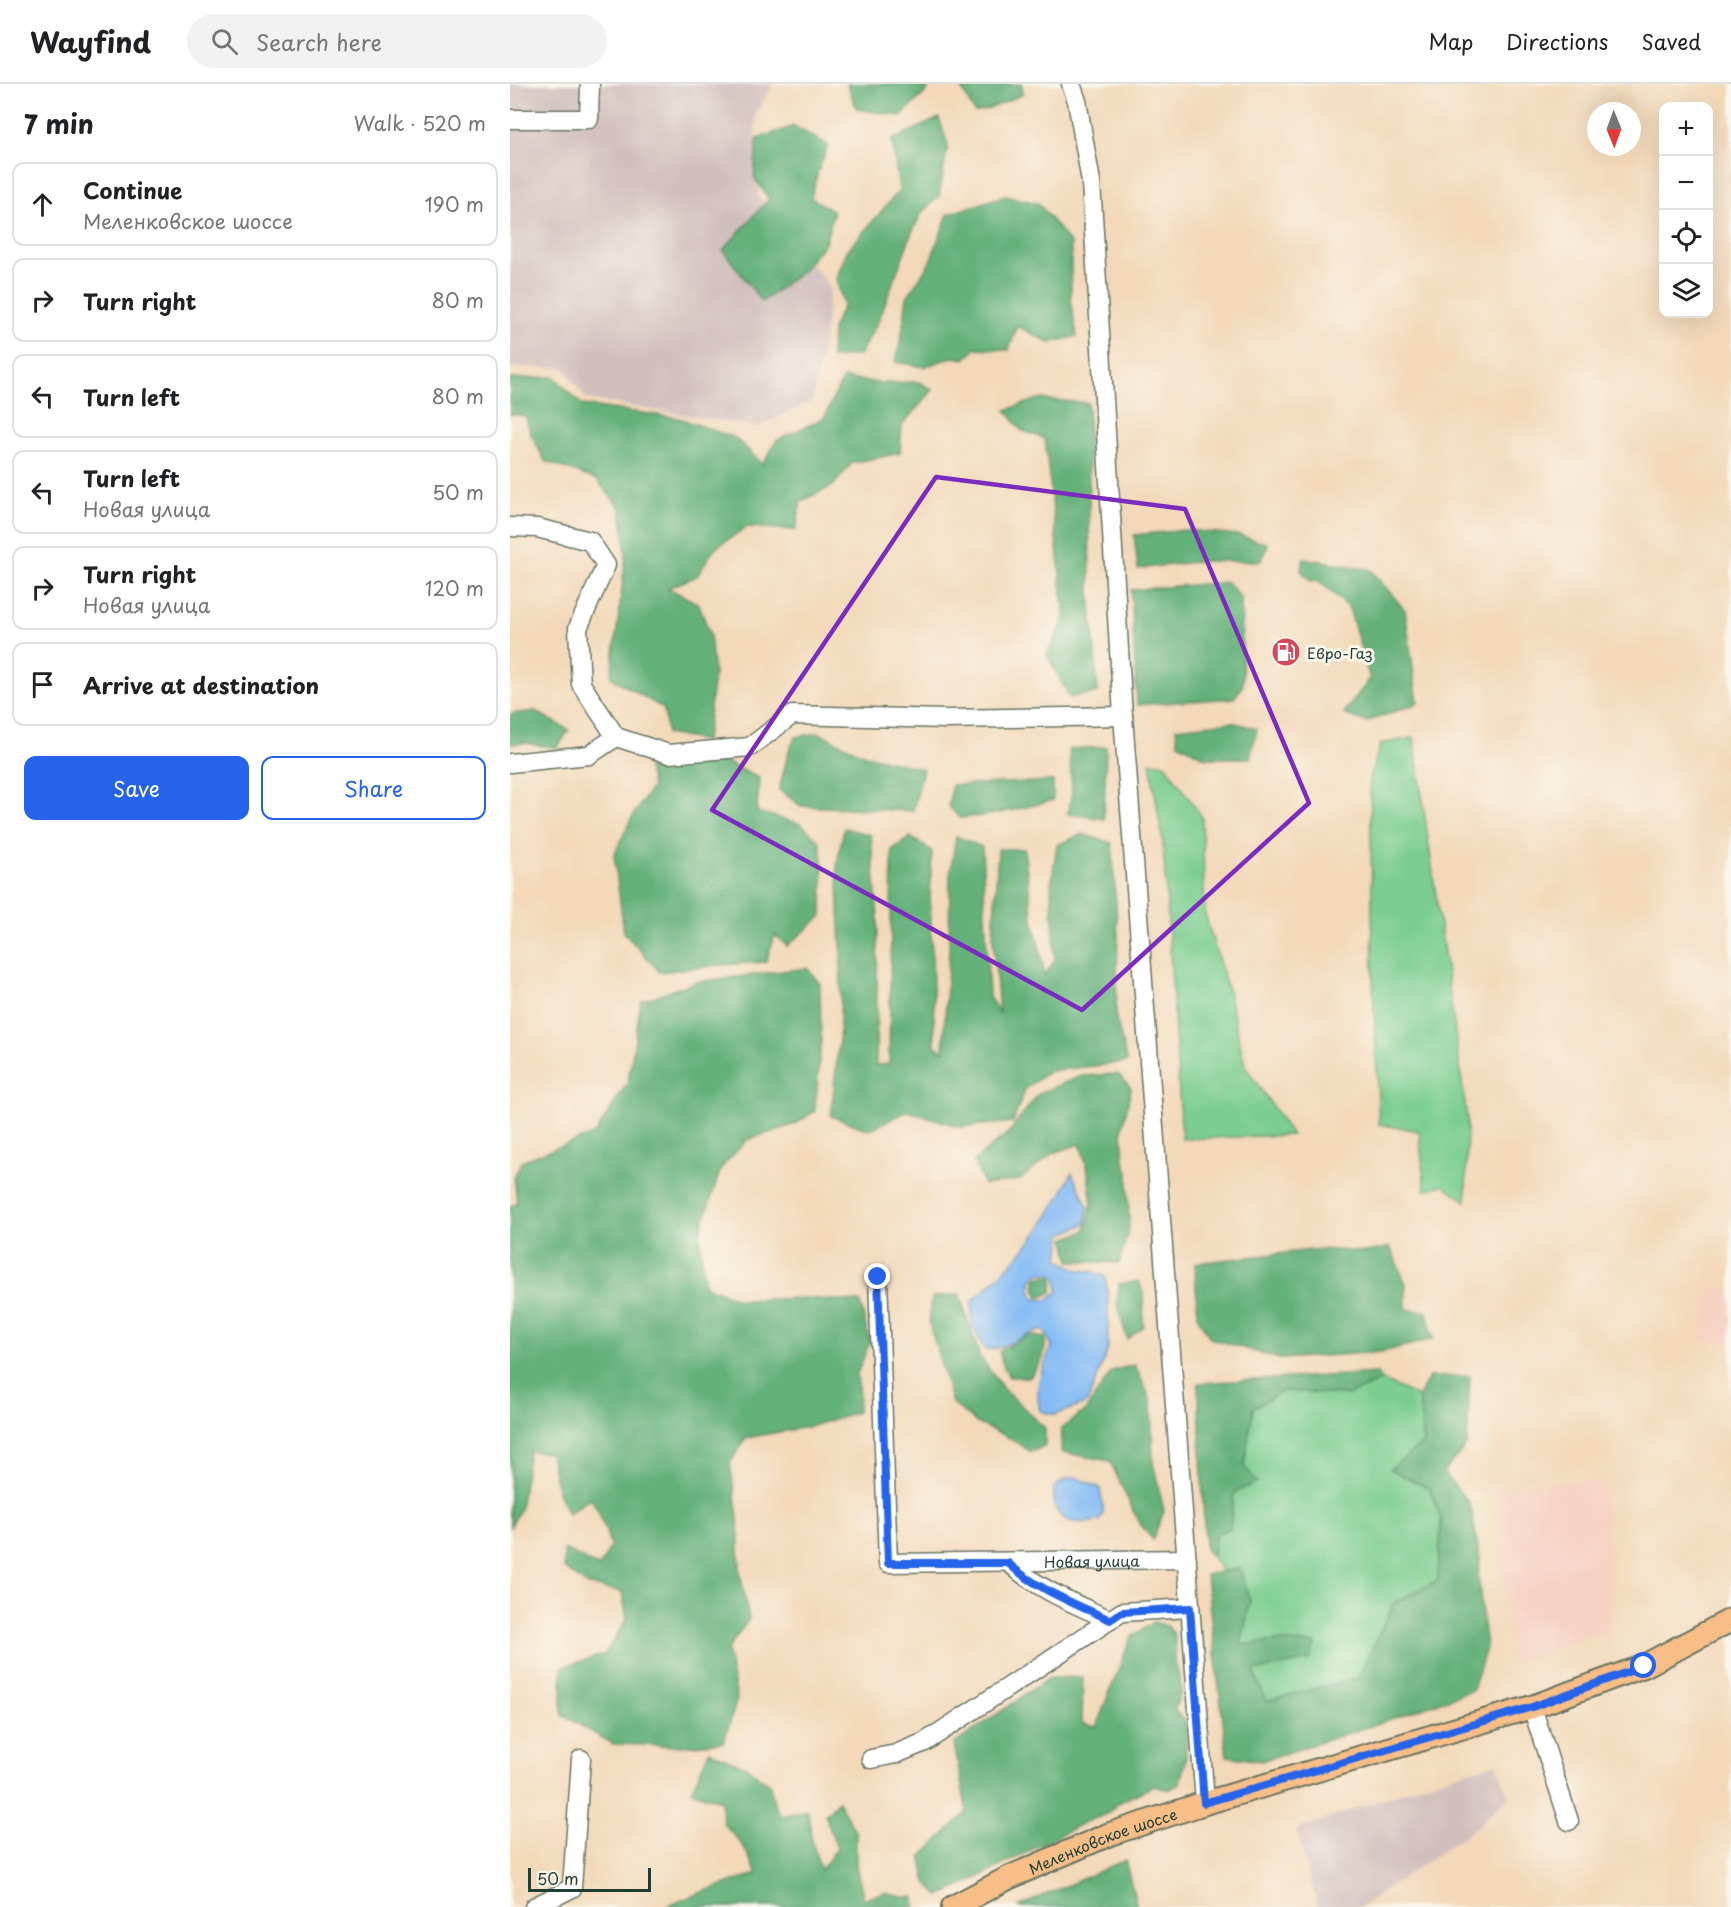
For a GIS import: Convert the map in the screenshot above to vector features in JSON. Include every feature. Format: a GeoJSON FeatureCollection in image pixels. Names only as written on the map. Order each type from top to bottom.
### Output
{"type":"FeatureCollection","features":[{"type":"Feature","properties":{"kind":"main road","name":"Меленковское шоссе"},"geometry":{"type":"LineString","coordinates":[[952,1907],[1010,1877],[1110,1834],[1204,1803],[1532,1707],[1644,1666],[1731,1620]]}},
{"type":"Feature","properties":{"kind":"street"},"geometry":{"type":"LineString","coordinates":[[510,119],[589,119],[590,84]]}},
{"type":"Feature","properties":{"kind":"street"},"geometry":{"type":"LineString","coordinates":[[1071,84],[1077,101],[1091,182],[1123,716],[1204,1803]]}},
{"type":"Feature","properties":{"kind":"street"},"geometry":{"type":"LineString","coordinates":[[510,527],[537,528],[590,541],[606,565],[578,628],[581,684],[616,737],[669,754],[750,747],[792,715],[945,719],[1123,716]]}},
{"type":"Feature","properties":{"kind":"street"},"geometry":{"type":"LineString","coordinates":[[510,763],[589,755],[616,737]]}},
{"type":"Feature","properties":{"kind":"street","name":"Новая улица"},"geometry":{"type":"LineString","coordinates":[[878,1277],[888,1563],[1008,1563],[1187,1558]]}},
{"type":"Feature","properties":{"kind":"street"},"geometry":{"type":"LineString","coordinates":[[1008,1563],[1020,1574],[1039,1585],[1110,1620]]}},
{"type":"Feature","properties":{"kind":"street"},"geometry":{"type":"LineString","coordinates":[[871,1759],[896,1755],[925,1742],[1122,1612],[1190,1608]]}},
{"type":"Feature","properties":{"kind":"street"},"geometry":{"type":"LineString","coordinates":[[1532,1707],[1569,1821]]}},
{"type":"Feature","properties":{"kind":"street"},"geometry":{"type":"LineString","coordinates":[[534,1907],[572,1888],[581,1759]]}},
{"type":"Feature","properties":{"kind":"highlighted area"},"geometry":{"type":"Polygon","coordinates":[[[936,477],[1185,509],[1309,803],[1082,1010],[712,810],[936,477]]]}},
{"type":"Feature","properties":{"kind":"shaded area"},"geometry":{"type":"Polygon","coordinates":[[[510,84],[773,84],[755,115],[759,197],[830,287],[825,334],[812,401],[758,427],[586,399],[564,368],[510,367],[510,84]]]}},
{"type":"Feature","properties":{"kind":"shaded area"},"geometry":{"type":"Polygon","coordinates":[[[1708,1287],[1731,1290],[1731,1343],[1701,1341],[1708,1287]]]}},
{"type":"Feature","properties":{"kind":"shaded area"},"geometry":{"type":"Polygon","coordinates":[[[1604,1480],[1612,1629],[1510,1664],[1496,1488],[1604,1480]]]}},
{"type":"Feature","properties":{"kind":"shaded area"},"geometry":{"type":"Polygon","coordinates":[[[1497,1763],[1509,1797],[1474,1829],[1360,1907],[1318,1907],[1296,1830],[1427,1783],[1497,1763]]]}},
{"type":"Feature","properties":{"kind":"green space"},"geometry":{"type":"Polygon","coordinates":[[[847,84],[924,84],[928,90],[901,116],[857,109],[847,84]]]}},
{"type":"Feature","properties":{"kind":"green space"},"geometry":{"type":"Polygon","coordinates":[[[959,84],[1022,84],[1023,94],[975,113],[959,84]]]}},
{"type":"Feature","properties":{"kind":"green space"},"geometry":{"type":"Polygon","coordinates":[[[939,118],[948,145],[939,196],[923,211],[912,232],[878,322],[859,355],[831,358],[832,329],[844,305],[836,279],[847,251],[899,191],[892,140],[939,118]]]}},
{"type":"Feature","properties":{"kind":"green space"},"geometry":{"type":"Polygon","coordinates":[[[794,126],[828,145],[811,198],[834,211],[825,243],[803,270],[762,302],[723,250],[769,199],[754,177],[757,139],[794,126]]]}},
{"type":"Feature","properties":{"kind":"green space"},"geometry":{"type":"Polygon","coordinates":[[[1004,196],[1038,203],[1071,244],[1071,304],[1077,336],[1050,343],[1017,326],[1009,350],[976,348],[965,359],[952,357],[924,367],[895,362],[901,340],[907,297],[929,264],[948,214],[1004,196]]]}},
{"type":"Feature","properties":{"kind":"green space"},"geometry":{"type":"Polygon","coordinates":[[[554,377],[582,405],[679,418],[735,438],[763,464],[777,440],[824,418],[843,378],[881,383],[919,382],[933,390],[902,425],[900,453],[852,463],[833,486],[801,501],[796,530],[747,527],[714,549],[697,576],[668,588],[699,604],[710,635],[714,674],[706,741],[667,734],[664,709],[611,677],[626,555],[621,509],[597,480],[545,461],[531,434],[525,416],[510,414],[510,379],[554,377]]]}},
{"type":"Feature","properties":{"kind":"green space"},"geometry":{"type":"Polygon","coordinates":[[[1038,399],[1088,403],[1090,593],[1098,692],[1070,698],[1047,655],[1065,618],[1045,439],[1021,430],[1006,410],[1038,399]]]}},
{"type":"Feature","properties":{"kind":"green space"},"geometry":{"type":"Polygon","coordinates":[[[1186,530],[1238,535],[1268,544],[1261,561],[1202,561],[1138,569],[1134,535],[1186,530]]]}},
{"type":"Feature","properties":{"kind":"green space"},"geometry":{"type":"Polygon","coordinates":[[[1304,558],[1371,570],[1405,610],[1418,703],[1366,722],[1343,714],[1370,679],[1349,608],[1319,581],[1311,581],[1301,571],[1304,558]]]}},
{"type":"Feature","properties":{"kind":"green space"},"geometry":{"type":"Polygon","coordinates":[[[1227,582],[1241,598],[1243,685],[1234,698],[1137,705],[1131,590],[1227,582]]]}},
{"type":"Feature","properties":{"kind":"green space"},"geometry":{"type":"Polygon","coordinates":[[[535,711],[569,730],[557,748],[524,743],[510,744],[510,714],[535,711]]]}},
{"type":"Feature","properties":{"kind":"green space"},"geometry":{"type":"Polygon","coordinates":[[[1232,722],[1257,729],[1250,758],[1206,758],[1178,743],[1176,728],[1232,722]]]}},
{"type":"Feature","properties":{"kind":"green space"},"geometry":{"type":"Polygon","coordinates":[[[819,733],[865,755],[923,769],[913,811],[801,806],[779,790],[789,750],[796,737],[819,733]]]}},
{"type":"Feature","properties":{"kind":"green space"},"geometry":{"type":"Polygon","coordinates":[[[1414,738],[1467,1118],[1466,1201],[1443,1185],[1425,1190],[1419,1131],[1379,1124],[1373,978],[1370,776],[1381,744],[1414,738]]]}},
{"type":"Feature","properties":{"kind":"green space"},"geometry":{"type":"Polygon","coordinates":[[[1106,747],[1104,819],[1068,814],[1072,791],[1069,749],[1106,747]]]}},
{"type":"Feature","properties":{"kind":"green space"},"geometry":{"type":"Polygon","coordinates":[[[724,761],[759,778],[757,812],[801,824],[820,842],[823,868],[822,916],[787,946],[775,935],[766,962],[660,972],[624,933],[614,855],[631,819],[652,787],[648,767],[724,761]]]}},
{"type":"Feature","properties":{"kind":"green space"},"geometry":{"type":"Polygon","coordinates":[[[1150,762],[1165,764],[1202,817],[1205,914],[1228,991],[1245,1066],[1292,1135],[1182,1139],[1163,843],[1150,762]]]}},
{"type":"Feature","properties":{"kind":"green space"},"geometry":{"type":"Polygon","coordinates":[[[1053,781],[1053,800],[1019,809],[960,818],[948,806],[952,785],[1053,781]]]}},
{"type":"Feature","properties":{"kind":"green space"},"geometry":{"type":"Polygon","coordinates":[[[844,828],[871,835],[878,917],[876,1065],[889,1064],[892,850],[910,837],[932,851],[930,895],[935,1046],[943,1051],[949,950],[950,875],[956,836],[982,847],[989,997],[999,1012],[993,938],[998,849],[1024,849],[1033,920],[1045,975],[1055,960],[1051,885],[1057,845],[1082,834],[1112,843],[1118,936],[1116,1018],[1127,1062],[1050,1071],[1025,1089],[1013,1122],[961,1127],[908,1111],[869,1130],[831,1116],[840,1030],[841,949],[837,863],[844,828]]]}},
{"type":"Feature","properties":{"kind":"green space"},"geometry":{"type":"Polygon","coordinates":[[[807,968],[820,984],[821,1041],[815,1111],[795,1124],[747,1140],[721,1168],[699,1235],[705,1286],[739,1300],[806,1298],[860,1302],[870,1342],[857,1374],[859,1396],[857,1412],[812,1426],[746,1438],[730,1463],[738,1517],[740,1573],[749,1619],[727,1650],[737,1699],[724,1742],[683,1746],[613,1744],[562,1715],[562,1667],[605,1654],[627,1619],[622,1592],[587,1585],[564,1568],[564,1549],[599,1567],[611,1546],[599,1513],[591,1498],[568,1514],[558,1492],[550,1453],[529,1451],[520,1510],[510,1527],[510,1207],[517,1203],[514,1176],[523,1160],[595,1134],[628,1082],[641,1001],[696,982],[807,968]]]}},
{"type":"Feature","properties":{"kind":"green space"},"geometry":{"type":"Polygon","coordinates":[[[1118,1074],[1131,1088],[1122,1131],[1124,1162],[1128,1172],[1129,1230],[1119,1263],[1070,1261],[1065,1239],[1085,1231],[1092,1203],[1087,1166],[1080,1144],[1053,1153],[1020,1180],[984,1185],[974,1161],[1009,1132],[1039,1093],[1081,1076],[1118,1074]]]}},
{"type":"Feature","properties":{"kind":"green space"},"geometry":{"type":"Polygon","coordinates":[[[1390,1247],[1406,1284],[1406,1309],[1427,1312],[1433,1339],[1382,1352],[1280,1359],[1210,1338],[1197,1315],[1195,1263],[1321,1249],[1366,1252],[1390,1247]]]}},
{"type":"Feature","properties":{"kind":"green space"},"geometry":{"type":"Polygon","coordinates":[[[1053,1276],[1052,1292],[1041,1297],[1036,1292],[1035,1278],[1053,1276]]]}},
{"type":"Feature","properties":{"kind":"green space"},"geometry":{"type":"Polygon","coordinates":[[[1139,1281],[1144,1296],[1143,1327],[1127,1339],[1117,1303],[1119,1284],[1139,1281]]]}},
{"type":"Feature","properties":{"kind":"green space"},"geometry":{"type":"Polygon","coordinates":[[[959,1294],[980,1357],[1002,1387],[1045,1428],[1045,1446],[1031,1452],[1006,1436],[977,1423],[952,1403],[929,1323],[932,1297],[959,1294]]]}},
{"type":"Feature","properties":{"kind":"green space"},"geometry":{"type":"Polygon","coordinates":[[[1029,1335],[1046,1338],[1043,1358],[1030,1377],[1009,1377],[999,1351],[1029,1335]]]}},
{"type":"Feature","properties":{"kind":"green space"},"geometry":{"type":"Polygon","coordinates":[[[1135,1365],[1151,1401],[1153,1463],[1164,1511],[1153,1540],[1138,1521],[1110,1461],[1061,1452],[1062,1428],[1086,1410],[1112,1371],[1135,1365]]]}},
{"type":"Feature","properties":{"kind":"green space"},"geometry":{"type":"Polygon","coordinates":[[[1377,1373],[1382,1380],[1348,1395],[1283,1391],[1253,1408],[1244,1466],[1257,1482],[1234,1493],[1230,1528],[1216,1534],[1212,1557],[1205,1549],[1198,1383],[1377,1373]]]}},
{"type":"Feature","properties":{"kind":"green space"},"geometry":{"type":"Polygon","coordinates":[[[1470,1376],[1467,1445],[1443,1472],[1470,1504],[1480,1559],[1478,1576],[1486,1648],[1473,1690],[1261,1761],[1227,1756],[1206,1575],[1240,1568],[1250,1601],[1241,1645],[1279,1641],[1315,1644],[1310,1660],[1254,1671],[1266,1701],[1358,1678],[1394,1603],[1438,1580],[1441,1519],[1430,1489],[1390,1469],[1424,1442],[1419,1397],[1429,1377],[1470,1376]]]}},
{"type":"Feature","properties":{"kind":"green space"},"geometry":{"type":"Polygon","coordinates":[[[1382,1380],[1419,1397],[1430,1489],[1441,1519],[1438,1580],[1394,1603],[1358,1678],[1266,1701],[1254,1671],[1309,1660],[1279,1641],[1241,1645],[1250,1601],[1239,1568],[1222,1572],[1212,1557],[1216,1534],[1230,1528],[1234,1492],[1244,1466],[1253,1408],[1283,1391],[1348,1395],[1382,1380]]]}},
{"type":"Feature","properties":{"kind":"green space"},"geometry":{"type":"Polygon","coordinates":[[[1154,1622],[1167,1626],[1175,1635],[1175,1660],[1182,1690],[1174,1710],[1186,1722],[1186,1758],[1180,1783],[1169,1790],[1153,1786],[1120,1802],[1106,1814],[1083,1823],[939,1896],[927,1883],[921,1857],[967,1812],[954,1744],[1049,1678],[1083,1677],[1082,1723],[1096,1727],[1131,1637],[1154,1622]]]}},
{"type":"Feature","properties":{"kind":"green space"},"geometry":{"type":"Polygon","coordinates":[[[709,1751],[746,1767],[770,1785],[775,1806],[781,1816],[808,1810],[812,1842],[821,1870],[837,1848],[825,1815],[838,1801],[856,1833],[856,1867],[864,1899],[885,1892],[907,1897],[914,1896],[915,1907],[666,1907],[699,1893],[757,1874],[744,1847],[723,1823],[721,1801],[691,1791],[709,1751]]]}},
{"type":"Feature","properties":{"kind":"green space"},"geometry":{"type":"Polygon","coordinates":[[[1125,1860],[1137,1907],[1018,1907],[1125,1860]]]}},
{"type":"Feature","properties":{"kind":"water"},"geometry":{"type":"Polygon","coordinates":[[[1072,1173],[1088,1207],[1085,1224],[1062,1234],[1059,1260],[1078,1270],[1091,1271],[1105,1276],[1108,1294],[1108,1349],[1087,1403],[1055,1415],[1040,1411],[1038,1401],[1040,1377],[1052,1346],[1044,1330],[1000,1347],[985,1350],[972,1325],[972,1301],[1030,1243],[1072,1173]],[[1038,1273],[1031,1280],[1032,1295],[1036,1299],[1047,1300],[1058,1291],[1056,1277],[1038,1273]]]}},
{"type":"Feature","properties":{"kind":"water"},"geometry":{"type":"Polygon","coordinates":[[[1075,1477],[1100,1488],[1104,1508],[1100,1520],[1071,1522],[1059,1514],[1054,1498],[1054,1487],[1068,1478],[1075,1477]]]}},
{"type":"Feature","properties":{"kind":"place","name":"Евро-Газ"},"geometry":{"type":"Point","coordinates":[1286,652]}},
{"type":"Feature","properties":{"kind":"route"},"geometry":{"type":"LineString","coordinates":[[878,1277],[888,1563],[1008,1563],[1020,1574],[1110,1620],[1122,1612],[1190,1608],[1204,1803],[1532,1707],[1644,1666]]}}]}
